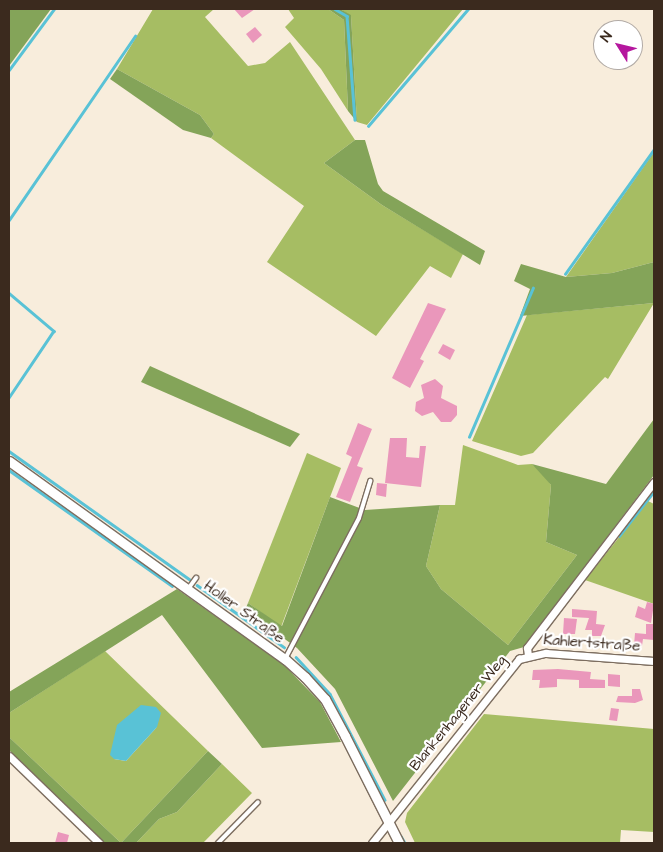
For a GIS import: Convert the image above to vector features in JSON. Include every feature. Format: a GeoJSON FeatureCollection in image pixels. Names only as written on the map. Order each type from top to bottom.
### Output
{"type":"FeatureCollection","features":[{"type":"Feature","properties":{"kind":"street","name":"Holler Straße"},"geometry":{"type":"LineString","coordinates":[[9,461],[285,659],[325,699],[399,843]]}},
{"type":"Feature","properties":{"kind":"street","name":"Blankenhagener Weg"},"geometry":{"type":"LineString","coordinates":[[372,843],[513,664],[528,655],[527,648],[654,482]]}},
{"type":"Feature","properties":{"kind":"street","name":"Kahlertstraße"},"geometry":{"type":"LineString","coordinates":[[528,655],[546,653],[654,661]]}},
{"type":"Feature","properties":{"kind":"street"},"geometry":{"type":"LineString","coordinates":[[9,756],[99,843]]}},
{"type":"Feature","properties":{"kind":"lane"},"geometry":{"type":"LineString","coordinates":[[285,659],[359,518],[370,481]]}},
{"type":"Feature","properties":{"kind":"lane"},"geometry":{"type":"LineString","coordinates":[[188,589],[196,578]]}},
{"type":"Feature","properties":{"kind":"lane"},"geometry":{"type":"LineString","coordinates":[[218,843],[258,802]]}},
{"type":"Feature","properties":{"kind":"green space"},"geometry":{"type":"Polygon","coordinates":[[[9,9],[51,9],[9,66],[9,9]]]}},
{"type":"Feature","properties":{"kind":"green space"},"geometry":{"type":"Polygon","coordinates":[[[153,9],[214,9],[205,17],[248,66],[265,63],[290,42],[355,140],[324,163],[382,205],[463,254],[451,278],[430,266],[376,336],[267,262],[304,206],[211,138],[214,134],[200,115],[117,69],[153,9]]]}},
{"type":"Feature","properties":{"kind":"green space"},"geometry":{"type":"Polygon","coordinates":[[[288,9],[328,9],[344,20],[348,111],[321,69],[285,27],[294,18],[288,9]]]}},
{"type":"Feature","properties":{"kind":"green space"},"geometry":{"type":"Polygon","coordinates":[[[328,9],[340,9],[351,15],[357,122],[348,111],[344,20],[328,9]]]}},
{"type":"Feature","properties":{"kind":"green space"},"geometry":{"type":"Polygon","coordinates":[[[340,9],[463,9],[367,125],[357,122],[351,16],[340,9]]]}},
{"type":"Feature","properties":{"kind":"green space"},"geometry":{"type":"Polygon","coordinates":[[[117,69],[200,115],[214,134],[211,138],[183,130],[110,79],[117,69]]]}},
{"type":"Feature","properties":{"kind":"green space"},"geometry":{"type":"Polygon","coordinates":[[[355,140],[365,140],[378,184],[383,191],[485,251],[480,265],[382,205],[324,163],[355,140]]]}},
{"type":"Feature","properties":{"kind":"green space"},"geometry":{"type":"Polygon","coordinates":[[[654,152],[654,262],[612,273],[566,277],[654,152]]]}},
{"type":"Feature","properties":{"kind":"green space"},"geometry":{"type":"Polygon","coordinates":[[[654,262],[654,303],[520,316],[530,289],[514,281],[521,264],[566,277],[612,273],[654,262]]]}},
{"type":"Feature","properties":{"kind":"green space"},"geometry":{"type":"Polygon","coordinates":[[[654,303],[608,379],[605,377],[533,453],[521,456],[472,441],[527,315],[654,303]]]}},
{"type":"Feature","properties":{"kind":"green space"},"geometry":{"type":"Polygon","coordinates":[[[150,366],[300,434],[290,447],[141,382],[150,366]]]}},
{"type":"Feature","properties":{"kind":"green space"},"geometry":{"type":"Polygon","coordinates":[[[654,419],[654,475],[524,647],[510,651],[393,801],[335,689],[297,648],[245,610],[248,603],[282,626],[330,497],[365,510],[440,505],[426,566],[441,589],[508,645],[577,555],[546,542],[551,485],[532,464],[606,484],[654,419]]]}},
{"type":"Feature","properties":{"kind":"green space"},"geometry":{"type":"Polygon","coordinates":[[[463,445],[518,465],[532,464],[541,471],[551,485],[546,542],[577,555],[508,645],[441,589],[426,566],[440,505],[455,505],[463,445]]]}},
{"type":"Feature","properties":{"kind":"green space"},"geometry":{"type":"Polygon","coordinates":[[[307,453],[341,468],[281,627],[248,603],[307,453]]]}},
{"type":"Feature","properties":{"kind":"green space"},"geometry":{"type":"Polygon","coordinates":[[[648,501],[654,504],[654,604],[585,580],[648,501]]]}},
{"type":"Feature","properties":{"kind":"green space"},"geometry":{"type":"Polygon","coordinates":[[[177,589],[283,664],[320,702],[341,742],[262,748],[162,615],[9,713],[9,692],[177,589]]]}},
{"type":"Feature","properties":{"kind":"green space"},"geometry":{"type":"Polygon","coordinates":[[[105,651],[208,751],[121,843],[9,737],[9,713],[105,651]],[[157,727],[114,759],[126,761],[157,727]]]}},
{"type":"Feature","properties":{"kind":"green space"},"geometry":{"type":"Polygon","coordinates":[[[484,714],[654,729],[654,832],[621,830],[620,843],[415,843],[405,822],[407,813],[484,714]]]}},
{"type":"Feature","properties":{"kind":"green space"},"geometry":{"type":"Polygon","coordinates":[[[9,737],[121,843],[105,843],[9,750],[9,737]]]}},
{"type":"Feature","properties":{"kind":"green space"},"geometry":{"type":"Polygon","coordinates":[[[208,751],[222,764],[177,812],[159,819],[136,843],[121,843],[208,751]]]}},
{"type":"Feature","properties":{"kind":"green space"},"geometry":{"type":"Polygon","coordinates":[[[222,764],[252,793],[203,843],[136,843],[159,819],[177,812],[222,764]]]}},
{"type":"Feature","properties":{"kind":"water"},"geometry":{"type":"Polygon","coordinates":[[[141,705],[156,707],[161,713],[157,727],[126,761],[114,759],[110,755],[117,725],[141,705]]]}},
{"type":"Feature","properties":{"kind":"building"},"geometry":{"type":"Polygon","coordinates":[[[234,9],[255,9],[242,18],[234,9]]]}},
{"type":"Feature","properties":{"kind":"building"},"geometry":{"type":"Polygon","coordinates":[[[255,27],[262,35],[253,43],[246,34],[255,27]]]}},
{"type":"Feature","properties":{"kind":"building"},"geometry":{"type":"Polygon","coordinates":[[[428,303],[446,309],[420,359],[424,361],[410,388],[392,378],[428,303]]]}},
{"type":"Feature","properties":{"kind":"building"},"geometry":{"type":"Polygon","coordinates":[[[443,344],[455,350],[450,360],[438,353],[443,344]]]}},
{"type":"Feature","properties":{"kind":"building"},"geometry":{"type":"Polygon","coordinates":[[[435,379],[443,386],[441,398],[457,406],[457,415],[451,422],[441,422],[433,412],[422,416],[415,411],[416,402],[424,398],[421,385],[435,379]]]}},
{"type":"Feature","properties":{"kind":"building"},"geometry":{"type":"Polygon","coordinates":[[[358,423],[372,429],[357,466],[363,468],[350,502],[336,497],[352,457],[346,454],[358,423]]]}},
{"type":"Feature","properties":{"kind":"building"},"geometry":{"type":"Polygon","coordinates":[[[390,438],[407,438],[406,457],[419,458],[420,446],[426,446],[421,487],[385,483],[390,438]]]}},
{"type":"Feature","properties":{"kind":"building"},"geometry":{"type":"Polygon","coordinates":[[[377,483],[387,484],[386,497],[376,495],[377,483]]]}},
{"type":"Feature","properties":{"kind":"building"},"geometry":{"type":"Polygon","coordinates":[[[647,602],[654,604],[651,623],[635,617],[638,606],[645,609],[647,602]]]}},
{"type":"Feature","properties":{"kind":"building"},"geometry":{"type":"Polygon","coordinates":[[[572,609],[597,611],[596,624],[605,625],[601,636],[592,636],[592,630],[585,630],[589,618],[572,617],[572,609]]]}},
{"type":"Feature","properties":{"kind":"building"},"geometry":{"type":"Polygon","coordinates":[[[564,618],[577,619],[575,634],[563,634],[564,618]]]}},
{"type":"Feature","properties":{"kind":"building"},"geometry":{"type":"Polygon","coordinates":[[[646,624],[654,624],[654,640],[643,639],[642,646],[634,645],[635,633],[646,634],[646,624]]]}},
{"type":"Feature","properties":{"kind":"building"},"geometry":{"type":"Polygon","coordinates":[[[558,669],[591,672],[590,679],[605,680],[605,688],[579,688],[579,680],[557,679],[557,687],[539,688],[540,680],[532,680],[533,670],[558,669]]]}},
{"type":"Feature","properties":{"kind":"building"},"geometry":{"type":"Polygon","coordinates":[[[608,674],[620,675],[620,687],[608,686],[608,674]]]}},
{"type":"Feature","properties":{"kind":"building"},"geometry":{"type":"Polygon","coordinates":[[[632,689],[640,689],[643,700],[635,703],[616,702],[618,696],[632,696],[632,689]]]}},
{"type":"Feature","properties":{"kind":"building"},"geometry":{"type":"Polygon","coordinates":[[[611,708],[619,709],[617,721],[609,720],[611,708]]]}},
{"type":"Feature","properties":{"kind":"building"},"geometry":{"type":"Polygon","coordinates":[[[58,832],[69,835],[67,843],[55,843],[58,832]]]}},
{"type":"Feature","properties":{"kind":"waterway"},"geometry":{"type":"LineString","coordinates":[[9,70],[54,9]]}},
{"type":"Feature","properties":{"kind":"waterway"},"geometry":{"type":"LineString","coordinates":[[335,9],[347,16],[355,120]]}},
{"type":"Feature","properties":{"kind":"waterway"},"geometry":{"type":"LineString","coordinates":[[368,126],[468,9]]}},
{"type":"Feature","properties":{"kind":"waterway"},"geometry":{"type":"LineString","coordinates":[[9,220],[135,36]]}},
{"type":"Feature","properties":{"kind":"waterway"},"geometry":{"type":"LineString","coordinates":[[565,274],[654,149]]}},
{"type":"Feature","properties":{"kind":"waterway"},"geometry":{"type":"LineString","coordinates":[[469,437],[533,288]]}},
{"type":"Feature","properties":{"kind":"waterway"},"geometry":{"type":"LineString","coordinates":[[9,293],[54,331],[9,398]]}},
{"type":"Feature","properties":{"kind":"waterway"},"geometry":{"type":"LineString","coordinates":[[9,451],[189,579]]}},
{"type":"Feature","properties":{"kind":"waterway"},"geometry":{"type":"LineString","coordinates":[[9,470],[172,586]]}},
{"type":"Feature","properties":{"kind":"waterway"},"geometry":{"type":"LineString","coordinates":[[619,536],[654,491]]}},
{"type":"Feature","properties":{"kind":"waterway"},"geometry":{"type":"LineString","coordinates":[[197,585],[284,647]]}},
{"type":"Feature","properties":{"kind":"waterway"},"geometry":{"type":"LineString","coordinates":[[296,657],[330,694],[385,800]]}},
{"type":"Feature","properties":{"kind":"waterway"},"geometry":{"type":"LineString","coordinates":[[401,836],[405,843]]}}]}
